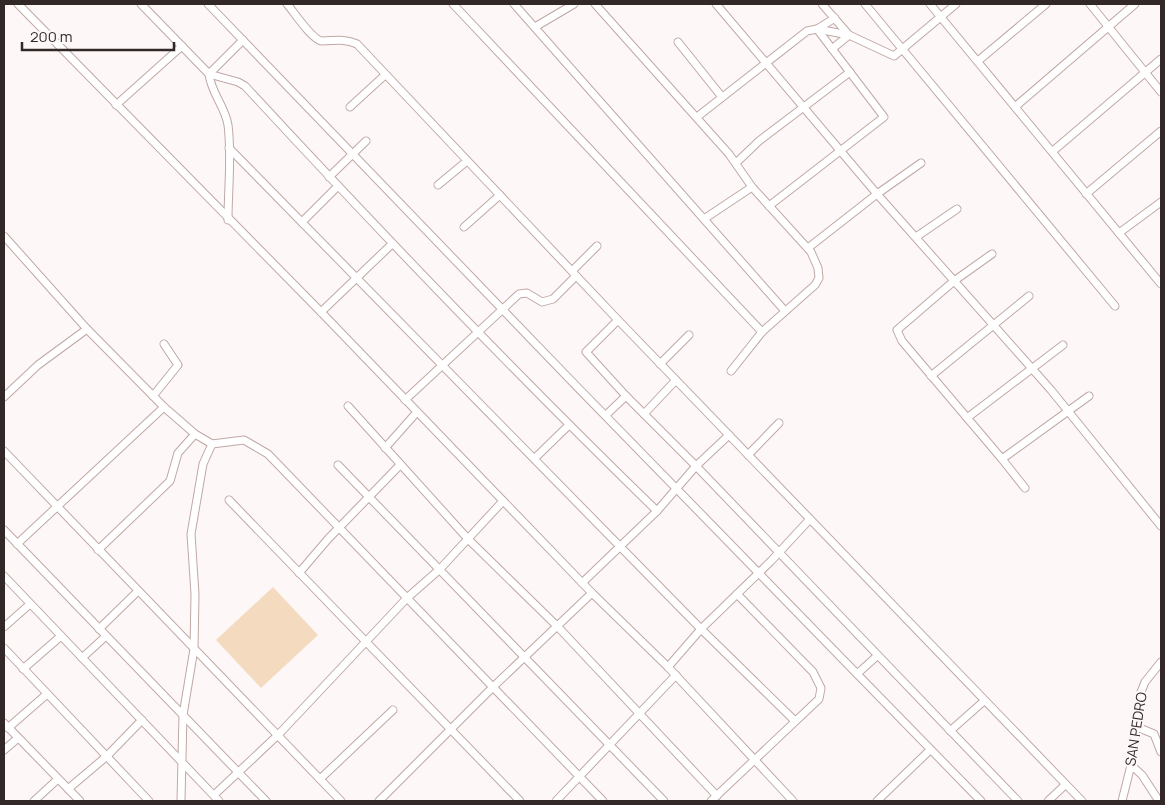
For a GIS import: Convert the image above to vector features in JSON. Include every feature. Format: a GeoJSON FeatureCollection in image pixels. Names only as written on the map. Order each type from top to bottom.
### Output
{"type":"FeatureCollection","features":[{"type":"Feature","properties":{"kind":"street"},"geometry":{"type":"LineString","coordinates":[[18,4],[228,220],[321,312],[582,583],[676,675],[793,801]]}},
{"type":"Feature","properties":{"kind":"street"},"geometry":{"type":"LineString","coordinates":[[141,4],[209,74],[238,82],[245,86],[392,244],[569,426],[657,511]]}},
{"type":"Feature","properties":{"kind":"street"},"geometry":{"type":"LineString","coordinates":[[208,4],[501,311],[606,415],[981,801]]}},
{"type":"Feature","properties":{"kind":"street"},"geometry":{"type":"LineString","coordinates":[[287,4],[314,37],[320,41],[345,39],[357,44],[660,364],[1082,801]]}},
{"type":"Feature","properties":{"kind":"street"},"geometry":{"type":"LineString","coordinates":[[453,4],[762,332]]}},
{"type":"Feature","properties":{"kind":"street"},"geometry":{"type":"LineString","coordinates":[[514,4],[785,311]]}},
{"type":"Feature","properties":{"kind":"street"},"geometry":{"type":"LineString","coordinates":[[535,27],[574,4]]}},
{"type":"Feature","properties":{"kind":"street"},"geometry":{"type":"LineString","coordinates":[[595,4],[736,163],[752,187],[808,248],[818,268],[819,278],[815,285],[762,332],[731,371]]}},
{"type":"Feature","properties":{"kind":"street"},"geometry":{"type":"LineString","coordinates":[[716,4],[877,194],[1068,411],[1161,526]]}},
{"type":"Feature","properties":{"kind":"street"},"geometry":{"type":"LineString","coordinates":[[822,4],[849,35]]}},
{"type":"Feature","properties":{"kind":"street"},"geometry":{"type":"LineString","coordinates":[[865,4],[1115,306]]}},
{"type":"Feature","properties":{"kind":"street"},"geometry":{"type":"LineString","coordinates":[[930,4],[1161,282]]}},
{"type":"Feature","properties":{"kind":"street"},"geometry":{"type":"LineString","coordinates":[[817,29],[849,35],[894,56],[956,4]]}},
{"type":"Feature","properties":{"kind":"street"},"geometry":{"type":"LineString","coordinates":[[978,60],[1046,4]]}},
{"type":"Feature","properties":{"kind":"street"},"geometry":{"type":"LineString","coordinates":[[1090,4],[1161,92]]}},
{"type":"Feature","properties":{"kind":"street"},"geometry":{"type":"LineString","coordinates":[[1016,106],[1135,4]]}},
{"type":"Feature","properties":{"kind":"street"},"geometry":{"type":"LineString","coordinates":[[696,117],[807,31],[817,29],[834,18]]}},
{"type":"Feature","properties":{"kind":"street"},"geometry":{"type":"LineString","coordinates":[[769,206],[884,117],[817,29]]}},
{"type":"Feature","properties":{"kind":"street"},"geometry":{"type":"LineString","coordinates":[[832,48],[849,35]]}},
{"type":"Feature","properties":{"kind":"street"},"geometry":{"type":"LineString","coordinates":[[209,74],[243,40]]}},
{"type":"Feature","properties":{"kind":"street"},"geometry":{"type":"LineString","coordinates":[[678,42],[722,97]]}},
{"type":"Feature","properties":{"kind":"street"},"geometry":{"type":"LineString","coordinates":[[116,105],[182,46]]}},
{"type":"Feature","properties":{"kind":"street"},"geometry":{"type":"LineString","coordinates":[[1052,151],[1161,59]]}},
{"type":"Feature","properties":{"kind":"street"},"geometry":{"type":"LineString","coordinates":[[736,163],[759,141],[850,72]]}},
{"type":"Feature","properties":{"kind":"street"},"geometry":{"type":"LineString","coordinates":[[209,74],[210,83],[224,108],[228,126],[228,220]]}},
{"type":"Feature","properties":{"kind":"street"},"geometry":{"type":"LineString","coordinates":[[350,106],[385,75]]}},
{"type":"Feature","properties":{"kind":"street"},"geometry":{"type":"LineString","coordinates":[[1086,194],[1161,131]]}},
{"type":"Feature","properties":{"kind":"street"},"geometry":{"type":"LineString","coordinates":[[329,177],[366,141]]}},
{"type":"Feature","properties":{"kind":"street"},"geometry":{"type":"LineString","coordinates":[[229,148],[701,629],[796,721]]}},
{"type":"Feature","properties":{"kind":"street"},"geometry":{"type":"LineString","coordinates":[[438,185],[467,161]]}},
{"type":"Feature","properties":{"kind":"street"},"geometry":{"type":"LineString","coordinates":[[808,248],[877,194],[921,163]]}},
{"type":"Feature","properties":{"kind":"street"},"geometry":{"type":"LineString","coordinates":[[302,222],[338,186]]}},
{"type":"Feature","properties":{"kind":"street"},"geometry":{"type":"LineString","coordinates":[[704,219],[752,187]]}},
{"type":"Feature","properties":{"kind":"street"},"geometry":{"type":"LineString","coordinates":[[464,227],[500,195]]}},
{"type":"Feature","properties":{"kind":"street"},"geometry":{"type":"LineString","coordinates":[[1120,233],[1161,202]]}},
{"type":"Feature","properties":{"kind":"street"},"geometry":{"type":"LineString","coordinates":[[916,237],[957,209]]}},
{"type":"Feature","properties":{"kind":"street"},"geometry":{"type":"LineString","coordinates":[[4,238],[87,329],[164,407],[195,434],[212,444],[244,440],[256,445],[268,454],[603,801]]}},
{"type":"Feature","properties":{"kind":"street"},"geometry":{"type":"LineString","coordinates":[[321,312],[392,244]]}},
{"type":"Feature","properties":{"kind":"street"},"geometry":{"type":"LineString","coordinates":[[405,400],[519,294],[527,293],[542,302],[553,299],[597,246]]}},
{"type":"Feature","properties":{"kind":"street"},"geometry":{"type":"LineString","coordinates":[[992,254],[954,281],[897,330],[902,341],[1025,488]]}},
{"type":"Feature","properties":{"kind":"street"},"geometry":{"type":"LineString","coordinates":[[931,376],[1029,296]]}},
{"type":"Feature","properties":{"kind":"street"},"geometry":{"type":"LineString","coordinates":[[618,320],[586,352],[777,553],[1018,801]]}},
{"type":"Feature","properties":{"kind":"street"},"geometry":{"type":"LineString","coordinates":[[4,397],[38,365],[87,329]]}},
{"type":"Feature","properties":{"kind":"street"},"geometry":{"type":"LineString","coordinates":[[660,364],[689,336]]}},
{"type":"Feature","properties":{"kind":"street"},"geometry":{"type":"LineString","coordinates":[[153,396],[178,365],[164,344]]}},
{"type":"Feature","properties":{"kind":"street"},"geometry":{"type":"LineString","coordinates":[[966,418],[1062,345]]}},
{"type":"Feature","properties":{"kind":"street"},"geometry":{"type":"LineString","coordinates":[[644,414],[676,380]]}},
{"type":"Feature","properties":{"kind":"street"},"geometry":{"type":"LineString","coordinates":[[606,415],[626,396]]}},
{"type":"Feature","properties":{"kind":"street"},"geometry":{"type":"LineString","coordinates":[[1002,459],[1089,396]]}},
{"type":"Feature","properties":{"kind":"street"},"geometry":{"type":"LineString","coordinates":[[348,406],[468,539],[558,627],[640,714],[714,799],[819,699],[822,688],[813,672],[738,594]]}},
{"type":"Feature","properties":{"kind":"street"},"geometry":{"type":"LineString","coordinates":[[17,544],[164,407]]}},
{"type":"Feature","properties":{"kind":"street"},"geometry":{"type":"LineString","coordinates":[[385,448],[417,412]]}},
{"type":"Feature","properties":{"kind":"street"},"geometry":{"type":"LineString","coordinates":[[748,455],[779,423]]}},
{"type":"Feature","properties":{"kind":"street"},"geometry":{"type":"LineString","coordinates":[[535,458],[569,426]]}},
{"type":"Feature","properties":{"kind":"street"},"geometry":{"type":"LineString","coordinates":[[98,550],[170,481],[178,454],[195,434]]}},
{"type":"Feature","properties":{"kind":"street"},"geometry":{"type":"LineString","coordinates":[[582,583],[657,511],[696,466],[729,434]]}},
{"type":"Feature","properties":{"kind":"street"},"geometry":{"type":"LineString","coordinates":[[181,801],[183,715],[194,649],[195,594],[191,534],[203,464],[212,444]]}},
{"type":"Feature","properties":{"kind":"street"},"geometry":{"type":"LineString","coordinates":[[4,451],[341,801]]}},
{"type":"Feature","properties":{"kind":"street"},"geometry":{"type":"LineString","coordinates":[[338,465],[664,801]]}},
{"type":"Feature","properties":{"kind":"street"},"geometry":{"type":"LineString","coordinates":[[299,573],[339,528],[400,465]]}},
{"type":"Feature","properties":{"kind":"street"},"geometry":{"type":"LineString","coordinates":[[229,500],[520,801]]}},
{"type":"Feature","properties":{"kind":"street"},"geometry":{"type":"LineString","coordinates":[[4,576],[216,798],[238,772],[278,734],[407,598],[440,569],[503,501]]}},
{"type":"Feature","properties":{"kind":"street"},"geometry":{"type":"LineString","coordinates":[[668,667],[701,629],[759,573],[810,519]]}},
{"type":"Feature","properties":{"kind":"street"},"geometry":{"type":"LineString","coordinates":[[4,530],[266,801]]}},
{"type":"Feature","properties":{"kind":"street"},"geometry":{"type":"LineString","coordinates":[[99,629],[138,591]]}},
{"type":"Feature","properties":{"kind":"street"},"geometry":{"type":"LineString","coordinates":[[379,801],[493,687],[592,593]]}},
{"type":"Feature","properties":{"kind":"street"},"geometry":{"type":"LineString","coordinates":[[4,627],[30,604]]}},
{"type":"Feature","properties":{"kind":"street"},"geometry":{"type":"LineString","coordinates":[[23,669],[61,636]]}},
{"type":"Feature","properties":{"kind":"street"},"geometry":{"type":"LineString","coordinates":[[82,658],[106,636]]}},
{"type":"Feature","properties":{"kind":"street"},"geometry":{"type":"LineString","coordinates":[[4,648],[149,801]]}},
{"type":"Feature","properties":{"kind":"street"},"geometry":{"type":"LineString","coordinates":[[857,674],[877,656]]}},
{"type":"Feature","properties":{"kind":"street","name":"SAN PEDRO"},"geometry":{"type":"LineString","coordinates":[[1122,801],[1131,765],[1141,692],[1145,682],[1161,662]]}},
{"type":"Feature","properties":{"kind":"street"},"geometry":{"type":"LineString","coordinates":[[556,801],[580,778],[676,675]]}},
{"type":"Feature","properties":{"kind":"street"},"geometry":{"type":"LineString","coordinates":[[47,694],[6,726],[80,801]]}},
{"type":"Feature","properties":{"kind":"street"},"geometry":{"type":"LineString","coordinates":[[950,731],[984,701]]}},
{"type":"Feature","properties":{"kind":"street"},"geometry":{"type":"LineString","coordinates":[[320,779],[392,710]]}},
{"type":"Feature","properties":{"kind":"street"},"geometry":{"type":"LineString","coordinates":[[68,789],[107,756],[142,720]]}},
{"type":"Feature","properties":{"kind":"street"},"geometry":{"type":"LineString","coordinates":[[1137,727],[1154,734],[1161,752]]}},
{"type":"Feature","properties":{"kind":"street"},"geometry":{"type":"LineString","coordinates":[[4,750],[18,738]]}},
{"type":"Feature","properties":{"kind":"street"},"geometry":{"type":"LineString","coordinates":[[878,801],[930,750]]}},
{"type":"Feature","properties":{"kind":"street"},"geometry":{"type":"LineString","coordinates":[[1131,765],[1142,775],[1159,801]]}},
{"type":"Feature","properties":{"kind":"street"},"geometry":{"type":"LineString","coordinates":[[34,801],[58,779]]}},
{"type":"Feature","properties":{"kind":"street"},"geometry":{"type":"LineString","coordinates":[[1048,801],[1065,785]]}},
{"type":"Feature","properties":{"kind":"shaded area"},"geometry":{"type":"Polygon","coordinates":[[[273,587],[318,635],[261,688],[216,640],[273,587]]]}}]}
